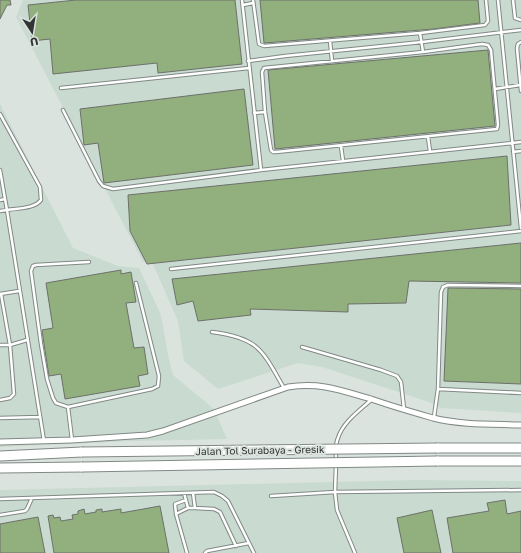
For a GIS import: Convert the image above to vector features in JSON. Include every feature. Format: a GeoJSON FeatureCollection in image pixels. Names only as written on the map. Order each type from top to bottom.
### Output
{"type":"FeatureCollection","features":[{"type":"Feature","properties":{"kind":"highway","name":"Jalan Tol Surabaya - Gresik"},"geometry":{"type":"LineString","coordinates":[[0,456],[82,452],[521,448]]}},
{"type":"Feature","properties":{"kind":"highway","name":"Jalan Tol Surabaya - Gresik"},"geometry":{"type":"LineString","coordinates":[[0,468],[521,461]]}},
{"type":"Feature","properties":{"kind":"street"},"geometry":{"type":"LineString","coordinates":[[0,442],[72,440],[147,435],[210,414],[243,401],[284,388],[307,384],[341,389],[371,400],[452,422],[521,426]]}},
{"type":"Feature","properties":{"kind":"lane"},"geometry":{"type":"LineString","coordinates":[[242,0],[261,170]]}},
{"type":"Feature","properties":{"kind":"lane"},"geometry":{"type":"LineString","coordinates":[[242,5],[253,1],[258,41],[260,45],[264,46],[420,33],[486,25],[488,21],[486,0]]}},
{"type":"Feature","properties":{"kind":"lane"},"geometry":{"type":"LineString","coordinates":[[171,269],[521,230],[498,0]]}},
{"type":"Feature","properties":{"kind":"lane"},"geometry":{"type":"LineString","coordinates":[[513,0],[515,18],[521,20]]}},
{"type":"Feature","properties":{"kind":"lane"},"geometry":{"type":"LineString","coordinates":[[248,61],[521,30]]}},
{"type":"Feature","properties":{"kind":"lane"},"geometry":{"type":"LineString","coordinates":[[420,33],[423,52]]}},
{"type":"Feature","properties":{"kind":"lane"},"geometry":{"type":"LineString","coordinates":[[330,41],[332,61]]}},
{"type":"Feature","properties":{"kind":"lane"},"geometry":{"type":"LineString","coordinates":[[521,42],[518,44],[517,48],[521,91]]}},
{"type":"Feature","properties":{"kind":"lane"},"geometry":{"type":"LineString","coordinates":[[482,44],[488,45],[491,50],[498,125],[497,129],[341,146],[273,152],[271,149],[262,72],[263,69],[423,52],[482,44]]}},
{"type":"Feature","properties":{"kind":"lane"},"geometry":{"type":"LineString","coordinates":[[60,88],[249,68]]}},
{"type":"Feature","properties":{"kind":"lane"},"geometry":{"type":"LineString","coordinates":[[495,89],[520,85]]}},
{"type":"Feature","properties":{"kind":"lane"},"geometry":{"type":"LineString","coordinates":[[63,110],[99,181],[105,187],[113,189],[261,170],[521,142]]}},
{"type":"Feature","properties":{"kind":"lane"},"geometry":{"type":"LineString","coordinates":[[254,113],[266,112]]}},
{"type":"Feature","properties":{"kind":"lane"},"geometry":{"type":"LineString","coordinates":[[0,114],[40,187],[41,194],[41,200],[32,206],[0,211]]}},
{"type":"Feature","properties":{"kind":"lane"},"geometry":{"type":"LineString","coordinates":[[428,137],[430,151]]}},
{"type":"Feature","properties":{"kind":"lane"},"geometry":{"type":"LineString","coordinates":[[341,146],[343,161]]}},
{"type":"Feature","properties":{"kind":"lane"},"geometry":{"type":"LineString","coordinates":[[513,152],[521,151]]}},
{"type":"Feature","properties":{"kind":"lane"},"geometry":{"type":"LineString","coordinates":[[0,170],[44,441]]}},
{"type":"Feature","properties":{"kind":"lane"},"geometry":{"type":"LineString","coordinates":[[0,200],[4,199]]}},
{"type":"Feature","properties":{"kind":"lane"},"geometry":{"type":"LineString","coordinates":[[90,262],[36,265],[33,266],[31,271],[41,344],[51,392],[56,403],[68,407],[152,389],[158,386],[159,376],[136,284]]}},
{"type":"Feature","properties":{"kind":"lane"},"geometry":{"type":"LineString","coordinates":[[434,418],[438,389],[441,292],[443,287],[448,284],[521,286]]}},
{"type":"Feature","properties":{"kind":"lane"},"geometry":{"type":"LineString","coordinates":[[0,400],[10,398],[14,394],[10,345],[1,294],[19,292]]}},
{"type":"Feature","properties":{"kind":"lane"},"geometry":{"type":"LineString","coordinates":[[212,332],[231,334],[252,343],[268,360],[284,388]]}},
{"type":"Feature","properties":{"kind":"lane"},"geometry":{"type":"LineString","coordinates":[[0,345],[10,345],[27,340]]}},
{"type":"Feature","properties":{"kind":"lane"},"geometry":{"type":"LineString","coordinates":[[302,348],[381,370],[397,376],[401,382],[404,409]]}},
{"type":"Feature","properties":{"kind":"lane"},"geometry":{"type":"LineString","coordinates":[[438,389],[521,393]]}},
{"type":"Feature","properties":{"kind":"lane"},"geometry":{"type":"LineString","coordinates":[[355,553],[337,510],[335,492],[337,439],[345,424],[371,400]]}},
{"type":"Feature","properties":{"kind":"lane"},"geometry":{"type":"LineString","coordinates":[[68,407],[72,440]]}},
{"type":"Feature","properties":{"kind":"lane"},"geometry":{"type":"LineString","coordinates":[[0,418],[40,417]]}},
{"type":"Feature","properties":{"kind":"lane"},"geometry":{"type":"LineString","coordinates":[[271,496],[335,492],[521,490]]}},
{"type":"Feature","properties":{"kind":"lane"},"geometry":{"type":"LineString","coordinates":[[0,498],[214,492],[228,501],[254,553]]}},
{"type":"Feature","properties":{"kind":"lane"},"geometry":{"type":"LineString","coordinates":[[193,493],[195,508]]}},
{"type":"Feature","properties":{"kind":"lane"},"geometry":{"type":"LineString","coordinates":[[184,494],[188,508]]}},
{"type":"Feature","properties":{"kind":"lane"},"geometry":{"type":"LineString","coordinates":[[0,515],[25,511],[30,505],[32,498]]}},
{"type":"Feature","properties":{"kind":"lane"},"geometry":{"type":"LineString","coordinates":[[186,500],[175,504],[176,514],[187,553]]}},
{"type":"Feature","properties":{"kind":"lane"},"geometry":{"type":"LineString","coordinates":[[176,514],[188,508],[214,509],[220,512],[236,546]]}},
{"type":"Feature","properties":{"kind":"lane"},"geometry":{"type":"LineString","coordinates":[[205,553],[207,551],[249,542]]}},
{"type":"Feature","properties":{"kind":"shaded area"},"geometry":{"type":"Polygon","coordinates":[[[23,0],[521,0],[521,413],[441,408],[429,402],[322,367],[298,363],[218,389],[184,361],[178,321],[152,262],[143,262],[16,17],[23,0]]]}},
{"type":"Feature","properties":{"kind":"shaded area"},"geometry":{"type":"Polygon","coordinates":[[[0,104],[73,248],[118,266],[139,268],[161,315],[173,375],[214,409],[227,439],[132,441],[0,447],[0,104]]]}},
{"type":"Feature","properties":{"kind":"shaded area"},"geometry":{"type":"Polygon","coordinates":[[[416,480],[521,481],[521,553],[0,553],[0,490],[416,480]]]}},
{"type":"Feature","properties":{"kind":"building"},"geometry":{"type":"Polygon","coordinates":[[[0,0],[10,0],[11,5],[7,5],[0,19],[0,0]]]}},
{"type":"Feature","properties":{"kind":"building"},"geometry":{"type":"Polygon","coordinates":[[[76,0],[235,0],[242,64],[158,73],[157,63],[53,74],[50,39],[32,41],[28,5],[76,0]]]}},
{"type":"Feature","properties":{"kind":"building"},"geometry":{"type":"Polygon","coordinates":[[[260,0],[478,0],[480,23],[433,29],[264,43],[260,0]]]}},
{"type":"Feature","properties":{"kind":"building"},"geometry":{"type":"Polygon","coordinates":[[[488,50],[495,126],[275,149],[268,70],[488,50]]]}},
{"type":"Feature","properties":{"kind":"building"},"geometry":{"type":"Polygon","coordinates":[[[244,89],[253,165],[104,183],[98,143],[84,145],[80,109],[244,89]]]}},
{"type":"Feature","properties":{"kind":"building"},"geometry":{"type":"Polygon","coordinates":[[[507,156],[511,225],[147,264],[130,231],[128,195],[507,156]]]}},
{"type":"Feature","properties":{"kind":"building"},"geometry":{"type":"Polygon","coordinates":[[[521,243],[521,283],[409,281],[406,303],[348,304],[348,312],[250,309],[251,315],[198,321],[193,301],[177,305],[172,279],[521,243]]]}},
{"type":"Feature","properties":{"kind":"building"},"geometry":{"type":"Polygon","coordinates":[[[121,270],[121,274],[131,272],[136,302],[126,303],[134,348],[144,347],[148,374],[138,376],[140,386],[65,399],[61,374],[49,376],[42,330],[53,328],[46,283],[121,270]]]}},
{"type":"Feature","properties":{"kind":"building"},"geometry":{"type":"Polygon","coordinates":[[[448,288],[521,289],[521,384],[444,381],[448,288]]]}},
{"type":"Feature","properties":{"kind":"building"},"geometry":{"type":"Polygon","coordinates":[[[505,500],[507,514],[521,511],[521,553],[453,553],[447,518],[489,511],[487,503],[505,500]]]}},
{"type":"Feature","properties":{"kind":"building"},"geometry":{"type":"Polygon","coordinates":[[[160,506],[169,553],[54,553],[48,516],[53,515],[54,518],[60,517],[61,521],[73,519],[72,515],[78,514],[78,511],[84,509],[85,514],[102,509],[102,512],[121,509],[121,513],[160,506]]]}},
{"type":"Feature","properties":{"kind":"building"},"geometry":{"type":"Polygon","coordinates":[[[432,510],[441,553],[404,553],[397,518],[432,510]]]}},
{"type":"Feature","properties":{"kind":"building"},"geometry":{"type":"Polygon","coordinates":[[[38,517],[45,553],[0,553],[0,524],[38,517]]]}}]}
